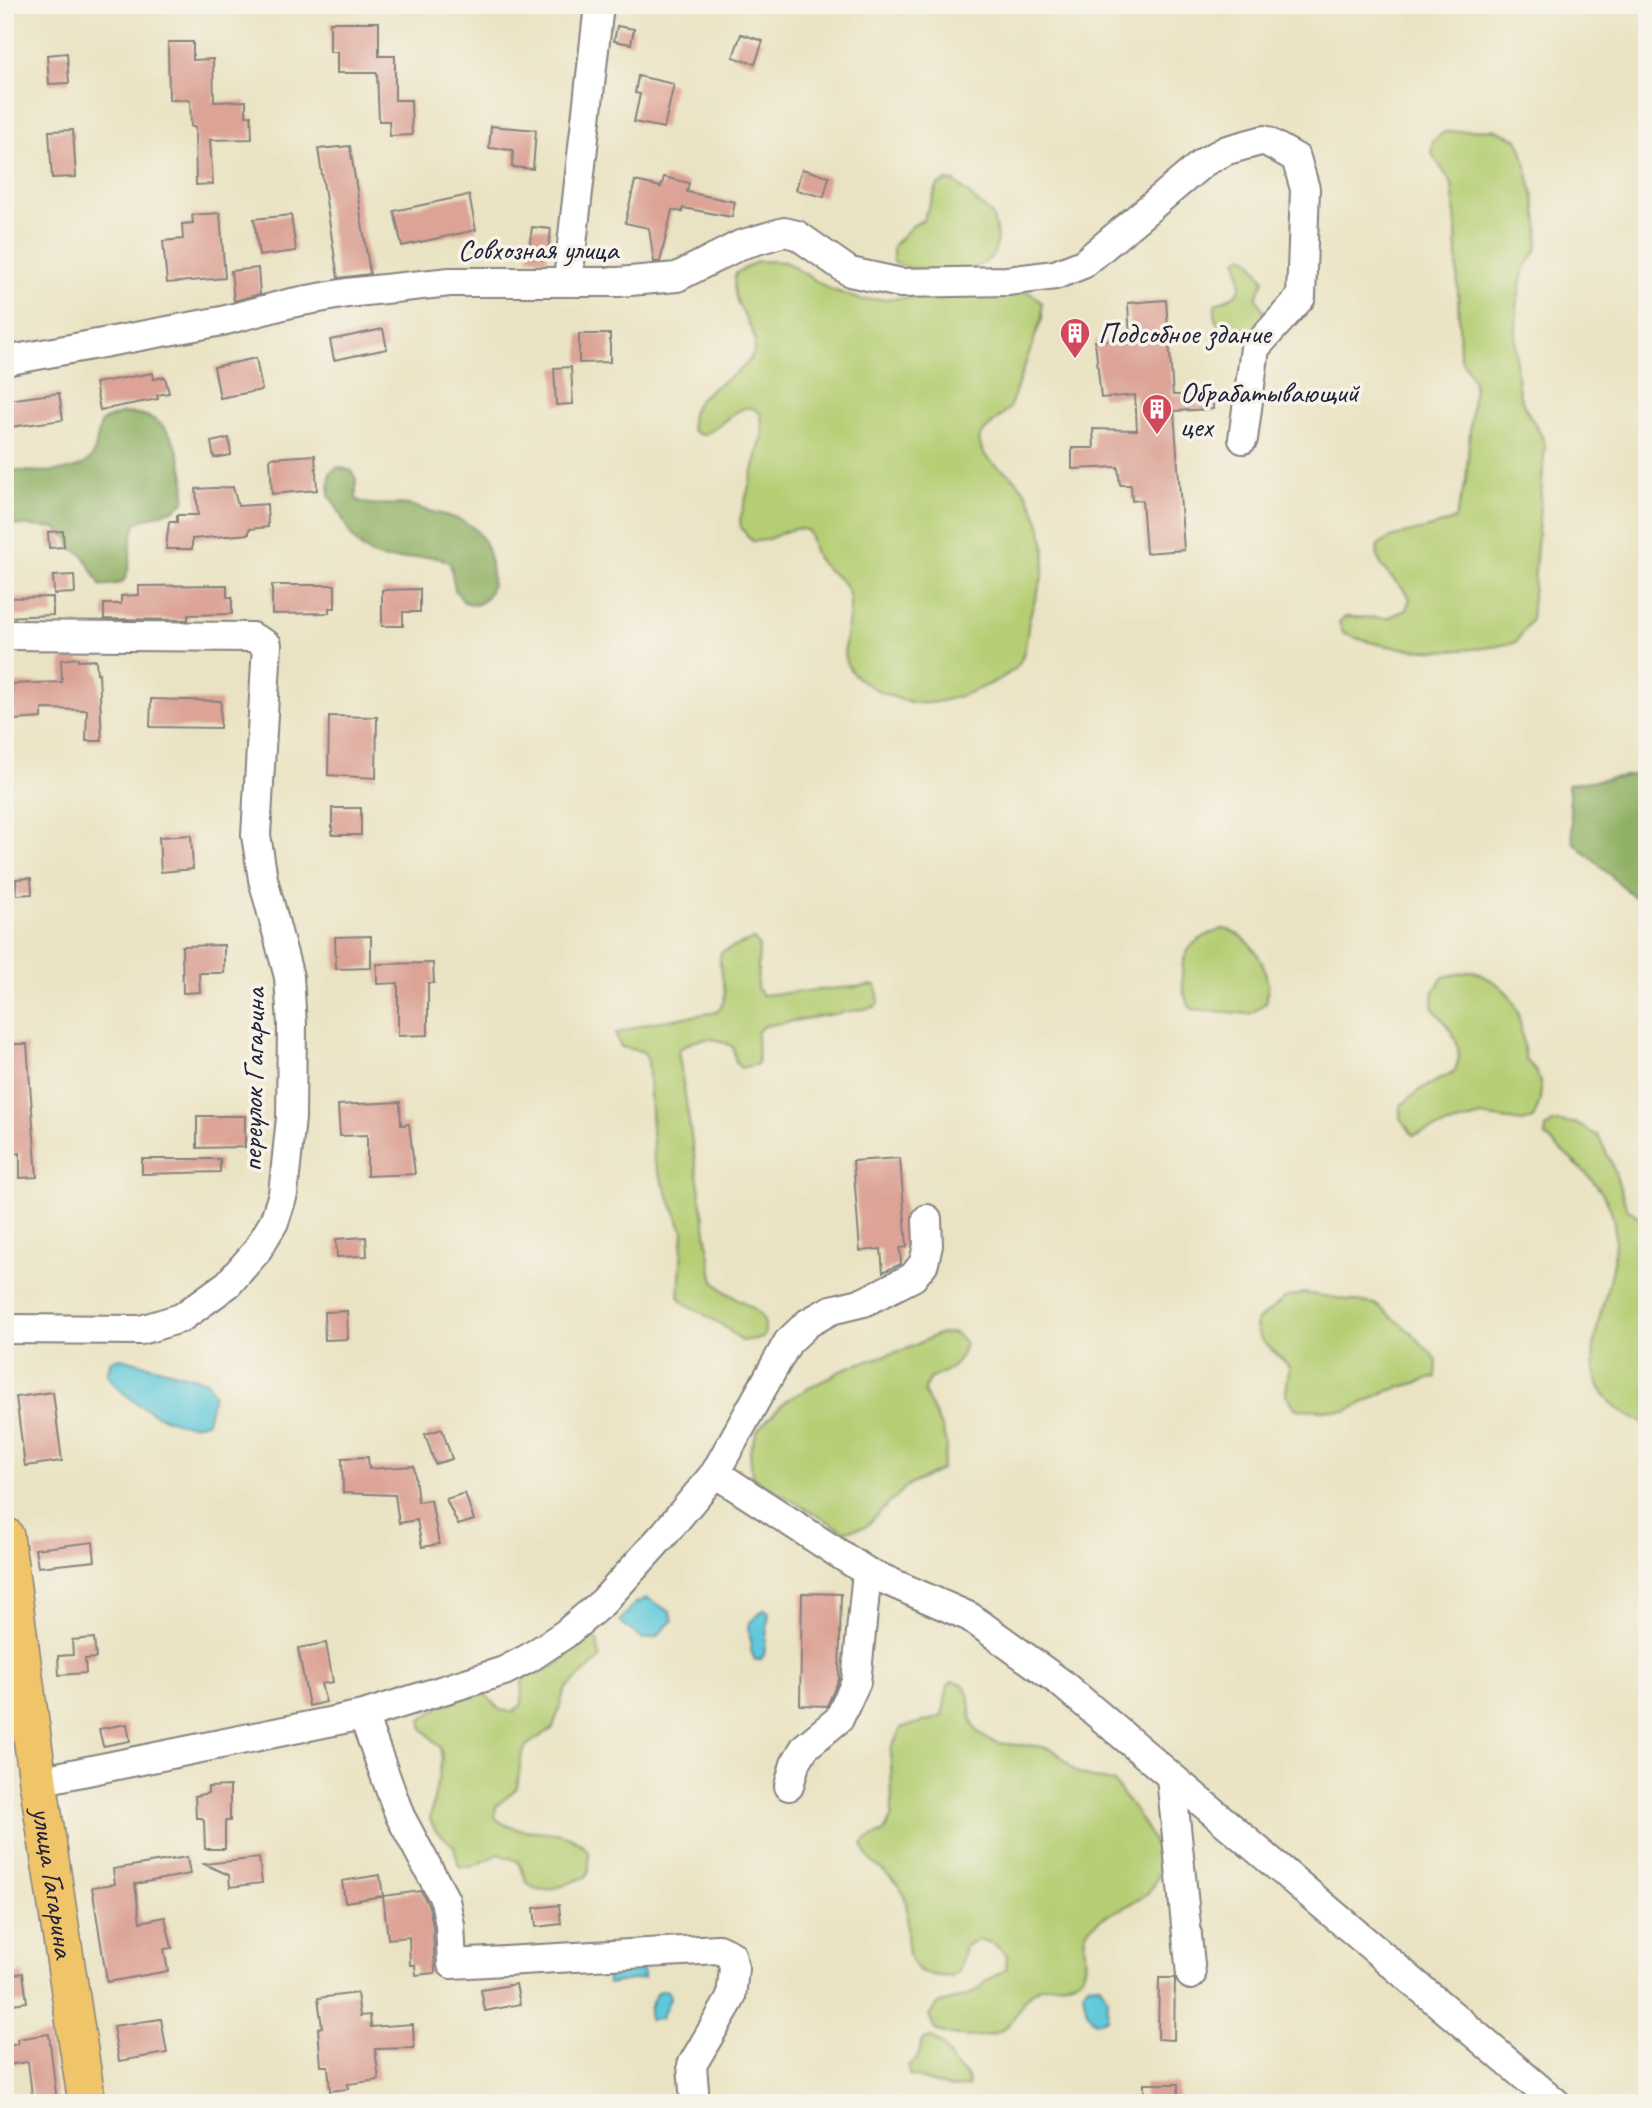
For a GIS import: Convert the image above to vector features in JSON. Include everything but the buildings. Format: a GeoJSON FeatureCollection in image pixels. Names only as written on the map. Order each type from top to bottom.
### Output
{"type":"FeatureCollection","features":[{"type":"Feature","properties":{"kind":"main road","name":"улица Гагарина"},"geometry":{"type":"LineString","coordinates":[[5,1536],[38,1781],[87,2103]]}},
{"type":"Feature","properties":{"kind":"street"},"geometry":{"type":"LineString","coordinates":[[568,281],[599,5]]}},
{"type":"Feature","properties":{"kind":"street","name":"Совхозная улица"},"geometry":{"type":"LineString","coordinates":[[5,361],[222,321],[291,303],[347,293],[450,282],[618,282],[677,276],[740,245],[784,232],[797,235],[850,271],[901,283],[1007,281],[1055,275],[1083,264],[1204,162],[1227,150],[1264,140],[1296,158],[1305,189],[1301,297],[1255,348],[1243,439]]}},
{"type":"Feature","properties":{"kind":"street","name":"переулок Гагарина"},"geometry":{"type":"LineString","coordinates":[[5,635],[252,637],[267,645],[256,835],[262,880],[289,977],[292,1025],[291,1118],[284,1194],[274,1222],[256,1252],[228,1284],[181,1318],[141,1330],[5,1329]]}},
{"type":"Feature","properties":{"kind":"street"},"geometry":{"type":"LineString","coordinates":[[38,1781],[363,1715],[504,1671],[565,1634],[603,1602],[715,1473],[788,1342],[808,1323],[831,1310],[864,1302],[913,1277],[924,1263],[928,1245],[927,1219]]}},
{"type":"Feature","properties":{"kind":"street"},"geometry":{"type":"LineString","coordinates":[[715,1473],[867,1572],[970,1617],[1061,1683],[1556,2103]]}},
{"type":"Feature","properties":{"kind":"street"},"geometry":{"type":"LineString","coordinates":[[789,1786],[795,1764],[805,1747],[839,1719],[856,1682],[867,1572]]}},
{"type":"Feature","properties":{"kind":"street"},"geometry":{"type":"LineString","coordinates":[[363,1715],[400,1816],[445,1900],[450,1925],[452,1965],[725,1950],[731,1955],[734,1968],[732,1998],[692,2065],[695,2103]]}},
{"type":"Feature","properties":{"kind":"street"},"geometry":{"type":"LineString","coordinates":[[1171,1777],[1191,1975]]}},
{"type":"Feature","properties":{"kind":"green space"},"geometry":{"type":"Polygon","coordinates":[[[1495,129],[1517,139],[1522,149],[1538,221],[1536,252],[1525,268],[1521,280],[1516,329],[1519,392],[1545,445],[1531,620],[1516,642],[1496,646],[1429,650],[1384,645],[1343,633],[1339,622],[1345,617],[1387,618],[1406,610],[1410,598],[1383,568],[1377,553],[1378,545],[1396,536],[1455,519],[1466,481],[1474,381],[1460,357],[1452,184],[1432,154],[1433,141],[1444,132],[1495,129]]]}},
{"type":"Feature","properties":{"kind":"green space"},"geometry":{"type":"Polygon","coordinates":[[[946,181],[955,182],[992,215],[996,232],[993,255],[976,267],[950,270],[913,268],[893,261],[893,246],[912,226],[923,220],[938,185],[946,181]]]}},
{"type":"Feature","properties":{"kind":"green space"},"geometry":{"type":"Polygon","coordinates":[[[1243,256],[1251,260],[1264,280],[1256,298],[1265,313],[1264,320],[1254,330],[1219,325],[1215,319],[1215,304],[1232,297],[1240,290],[1237,260],[1243,256]]]}},
{"type":"Feature","properties":{"kind":"green space"},"geometry":{"type":"Polygon","coordinates":[[[758,261],[785,262],[830,289],[861,300],[1023,292],[1031,293],[1042,303],[1042,318],[1009,409],[984,431],[979,440],[989,460],[1017,481],[1028,496],[1037,515],[1045,554],[1044,570],[1020,662],[1013,670],[989,685],[957,697],[929,703],[902,700],[873,688],[858,678],[847,664],[845,645],[849,595],[844,584],[823,566],[817,557],[808,531],[793,529],[768,539],[752,541],[741,528],[740,520],[763,433],[761,414],[753,409],[739,410],[717,427],[700,435],[692,430],[692,415],[696,404],[704,395],[737,372],[753,354],[753,335],[739,306],[734,285],[736,273],[758,261]]]}},
{"type":"Feature","properties":{"kind":"green space"},"geometry":{"type":"Polygon","coordinates":[[[123,413],[146,416],[157,421],[173,440],[182,465],[184,502],[175,509],[137,522],[126,576],[122,583],[101,586],[84,556],[71,547],[67,537],[56,528],[5,524],[5,469],[51,471],[84,464],[93,455],[102,421],[123,413]]]}},
{"type":"Feature","properties":{"kind":"green space"},"geometry":{"type":"Polygon","coordinates":[[[338,467],[352,471],[356,480],[356,499],[362,502],[412,506],[455,518],[474,529],[481,536],[490,558],[492,583],[484,599],[476,605],[464,602],[455,590],[450,563],[440,558],[383,558],[372,555],[361,547],[329,496],[330,473],[338,467]]]}},
{"type":"Feature","properties":{"kind":"green space"},"geometry":{"type":"Polygon","coordinates":[[[1647,773],[1647,908],[1573,842],[1568,784],[1647,773]]]}},
{"type":"Feature","properties":{"kind":"green space"},"geometry":{"type":"Polygon","coordinates":[[[1224,929],[1235,933],[1253,947],[1264,969],[1268,992],[1266,1003],[1250,1014],[1192,1009],[1184,995],[1182,967],[1188,951],[1199,940],[1224,929]]]}},
{"type":"Feature","properties":{"kind":"green space"},"geometry":{"type":"Polygon","coordinates":[[[754,939],[759,946],[757,988],[762,995],[876,985],[879,1001],[875,1007],[764,1026],[757,1032],[758,1064],[741,1068],[736,1063],[733,1047],[712,1039],[692,1042],[678,1050],[713,1278],[727,1293],[756,1310],[765,1326],[763,1338],[742,1341],[722,1325],[683,1302],[679,1295],[683,1231],[654,1161],[648,1061],[644,1052],[621,1047],[615,1034],[649,1023],[717,1012],[722,1005],[725,991],[720,968],[721,952],[754,939]]]}},
{"type":"Feature","properties":{"kind":"green space"},"geometry":{"type":"Polygon","coordinates":[[[1473,971],[1502,988],[1516,1006],[1526,1060],[1540,1081],[1536,1111],[1533,1119],[1523,1122],[1481,1116],[1413,1135],[1400,1118],[1400,1106],[1421,1089],[1454,1072],[1458,1063],[1459,1054],[1454,1037],[1432,1007],[1434,991],[1443,977],[1473,971]]]}},
{"type":"Feature","properties":{"kind":"green space"},"geometry":{"type":"Polygon","coordinates":[[[1554,1122],[1575,1123],[1598,1136],[1612,1164],[1627,1209],[1647,1222],[1647,1424],[1616,1407],[1599,1387],[1593,1363],[1595,1337],[1614,1252],[1614,1223],[1611,1210],[1597,1186],[1545,1136],[1546,1128],[1554,1122]]]}},
{"type":"Feature","properties":{"kind":"green space"},"geometry":{"type":"Polygon","coordinates":[[[1304,1293],[1375,1304],[1412,1333],[1437,1360],[1436,1377],[1385,1392],[1347,1411],[1296,1409],[1286,1394],[1289,1367],[1259,1336],[1256,1322],[1285,1298],[1304,1293]]]}},
{"type":"Feature","properties":{"kind":"green space"},"geometry":{"type":"Polygon","coordinates":[[[954,1333],[965,1342],[961,1356],[949,1369],[929,1379],[924,1391],[942,1429],[947,1447],[941,1470],[907,1486],[865,1527],[844,1531],[752,1477],[750,1450],[758,1429],[787,1400],[848,1367],[909,1348],[938,1334],[954,1333]]]}},
{"type":"Feature","properties":{"kind":"green space"},"geometry":{"type":"Polygon","coordinates":[[[592,1637],[597,1640],[600,1659],[565,1689],[553,1728],[526,1746],[521,1758],[517,1788],[496,1806],[495,1817],[505,1825],[517,1829],[555,1833],[579,1842],[589,1853],[589,1871],[585,1877],[563,1886],[539,1890],[527,1882],[517,1861],[499,1854],[471,1867],[459,1866],[454,1846],[435,1830],[430,1819],[442,1759],[440,1747],[423,1729],[421,1720],[452,1702],[478,1695],[486,1695],[500,1710],[513,1712],[522,1704],[523,1680],[527,1674],[554,1667],[564,1659],[575,1641],[592,1637]]]}},
{"type":"Feature","properties":{"kind":"green space"},"geometry":{"type":"Polygon","coordinates":[[[952,1682],[963,1684],[967,1690],[974,1727],[987,1739],[1053,1750],[1077,1772],[1114,1782],[1149,1832],[1158,1855],[1159,1866],[1157,1879],[1151,1889],[1133,1903],[1091,1926],[1085,1938],[1086,1964],[1081,1976],[1072,1981],[1036,1989],[1027,1996],[1013,2019],[1003,2029],[974,2037],[935,2030],[929,2015],[940,2003],[967,1996],[1006,1970],[1007,1955],[994,1944],[979,1939],[965,1946],[958,1972],[951,1977],[927,1974],[916,1967],[910,1959],[908,1948],[906,1902],[903,1893],[871,1860],[862,1845],[867,1839],[884,1832],[892,1816],[891,1749],[901,1728],[942,1716],[948,1685],[952,1682]]]}},
{"type":"Feature","properties":{"kind":"green space"},"geometry":{"type":"Polygon","coordinates":[[[931,2038],[942,2046],[956,2067],[966,2076],[968,2087],[952,2088],[909,2075],[908,2066],[917,2059],[923,2040],[931,2038]]]}},
{"type":"Feature","properties":{"kind":"water"},"geometry":{"type":"Polygon","coordinates":[[[121,1358],[207,1381],[214,1394],[207,1421],[195,1424],[166,1419],[124,1394],[107,1374],[111,1360],[121,1358]]]}},
{"type":"Feature","properties":{"kind":"water"},"geometry":{"type":"Polygon","coordinates":[[[647,1598],[670,1612],[673,1620],[656,1637],[642,1639],[620,1621],[634,1604],[647,1598]]]}},
{"type":"Feature","properties":{"kind":"water"},"geometry":{"type":"Polygon","coordinates":[[[765,1609],[769,1612],[764,1655],[760,1660],[755,1660],[751,1651],[749,1623],[765,1609]]]}},
{"type":"Feature","properties":{"kind":"water"},"geometry":{"type":"Polygon","coordinates":[[[617,1966],[641,1968],[644,1978],[608,1984],[607,1972],[617,1966]]]}},
{"type":"Feature","properties":{"kind":"water"},"geometry":{"type":"Polygon","coordinates":[[[1099,1984],[1108,1998],[1107,2018],[1097,2022],[1088,2013],[1083,1992],[1088,1985],[1099,1984]]]}},
{"type":"Feature","properties":{"kind":"water"},"geometry":{"type":"Polygon","coordinates":[[[657,1992],[669,1992],[670,1998],[661,2019],[649,2020],[649,2009],[657,1992]]]}},
{"type":"Feature","properties":{"kind":"place","name":"Подсобное здание"},"geometry":{"type":"Point","coordinates":[1075,360]}},
{"type":"Feature","properties":{"kind":"place","name":"Обрабатывающий цех"},"geometry":{"type":"Point","coordinates":[1157,436]}}]}
